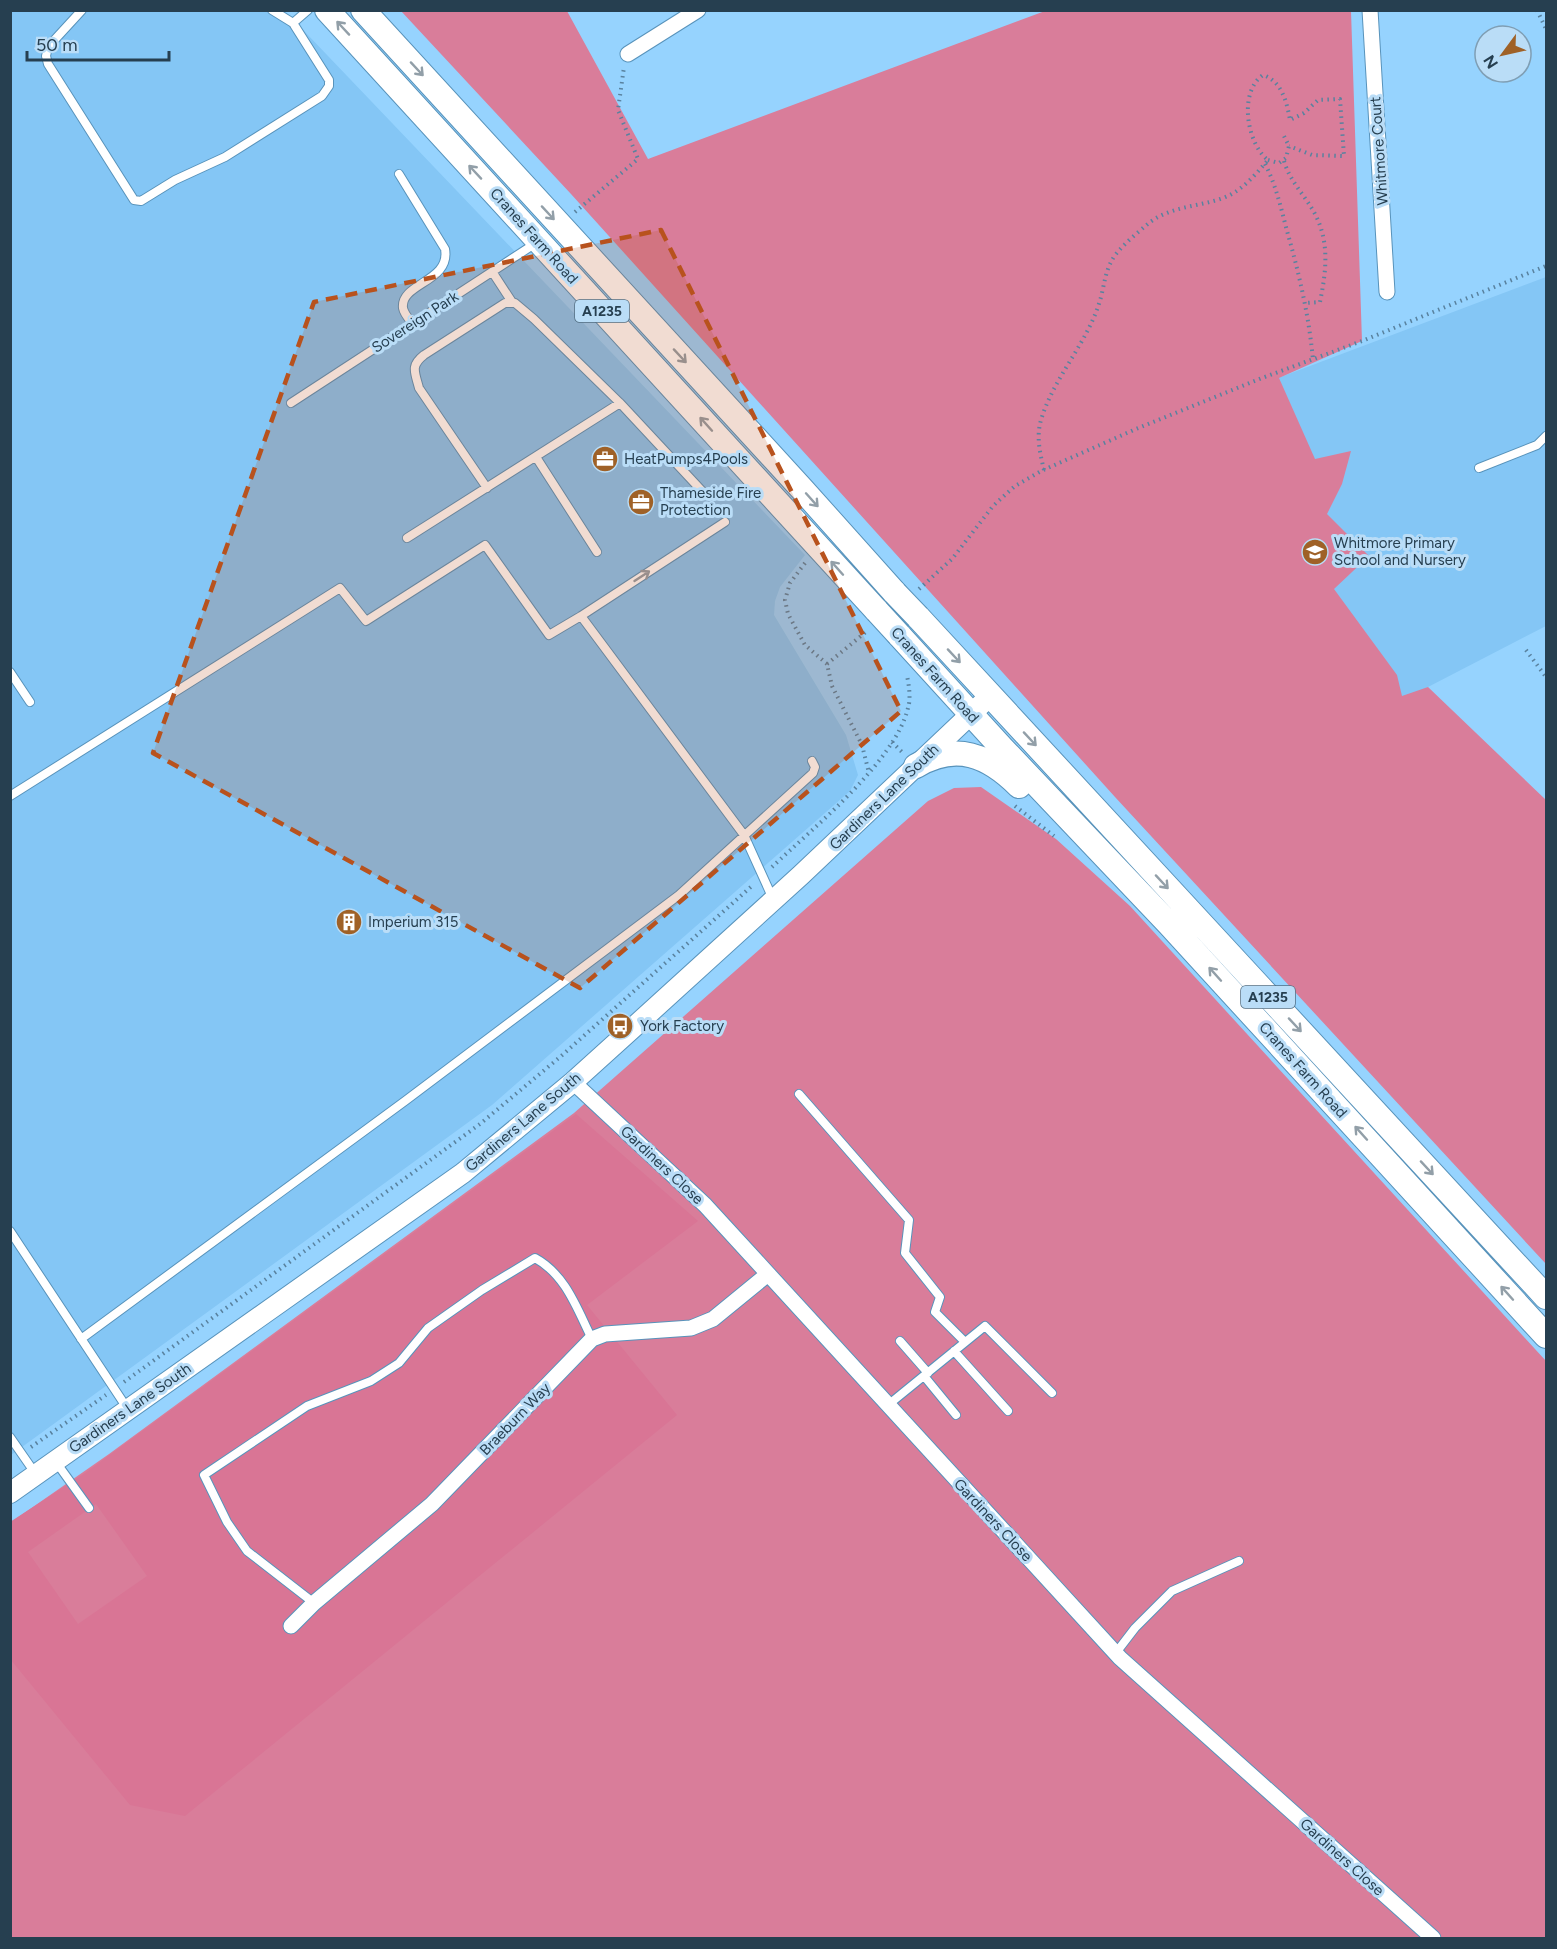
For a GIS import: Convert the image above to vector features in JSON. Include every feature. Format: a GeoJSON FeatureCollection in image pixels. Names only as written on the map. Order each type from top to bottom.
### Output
{"type":"FeatureCollection","features":[{"type":"Feature","properties":{"kind":"main road","name":"Cranes Farm Road"},"geometry":{"type":"LineString","coordinates":[[327,10],[539,241],[873,620],[898,635],[1119,870],[1546,1336]]}},
{"type":"Feature","properties":{"kind":"main road","name":"Cranes Farm Road"},"geometry":{"type":"LineString","coordinates":[[363,10],[560,225],[904,593],[918,617],[1546,1298]]}},
{"type":"Feature","properties":{"kind":"main road","name":"A1235"},"geometry":{"type":"LineString","coordinates":[[916,766],[941,754],[956,753],[990,762],[1005,772],[1119,870]]}},
{"type":"Feature","properties":{"kind":"street"},"geometry":{"type":"LineString","coordinates":[[626,59],[698,10]]}},
{"type":"Feature","properties":{"kind":"street","name":"Whitmore Court"},"geometry":{"type":"LineString","coordinates":[[1370,10],[1387,292]]}},
{"type":"Feature","properties":{"kind":"street","name":"Gardiners Lane South"},"geometry":{"type":"LineString","coordinates":[[10,1493],[463,1173],[573,1082],[774,900],[990,696]]}},
{"type":"Feature","properties":{"kind":"street","name":"Gardiners Close"},"geometry":{"type":"LineString","coordinates":[[573,1082],[705,1205],[1115,1654],[1433,1938]]}},
{"type":"Feature","properties":{"kind":"street"},"geometry":{"type":"LineString","coordinates":[[592,1339],[605,1334],[692,1328],[713,1319],[768,1274]]}},
{"type":"Feature","properties":{"kind":"street","name":"Braeburn Way"},"geometry":{"type":"LineString","coordinates":[[291,1626],[314,1603],[432,1504],[592,1339]]}},
{"type":"Feature","properties":{"kind":"lane"},"geometry":{"type":"LineString","coordinates":[[82,10],[48,47],[46,56],[48,64],[134,200],[141,201],[175,180],[225,157],[322,96],[329,80],[293,22],[272,10]]}},
{"type":"Feature","properties":{"kind":"lane"},"geometry":{"type":"LineString","coordinates":[[293,22],[308,10]]}},
{"type":"Feature","properties":{"kind":"lane"},"geometry":{"type":"LineString","coordinates":[[399,174],[446,249],[447,258],[444,266],[432,278],[409,292],[405,298],[402,304],[412,324]]}},
{"type":"Feature","properties":{"kind":"lane","name":"Sovereign Park"},"geometry":{"type":"LineString","coordinates":[[291,402],[539,241]]}},
{"type":"Feature","properties":{"kind":"lane"},"geometry":{"type":"LineString","coordinates":[[493,273],[512,302]]}},
{"type":"Feature","properties":{"kind":"lane"},"geometry":{"type":"LineString","coordinates":[[487,488],[419,388],[414,369],[416,362],[424,355],[505,303],[512,302],[518,304],[620,403],[702,491]]}},
{"type":"Feature","properties":{"kind":"lane"},"geometry":{"type":"LineString","coordinates":[[407,538],[620,403]]}},
{"type":"Feature","properties":{"kind":"lane"},"geometry":{"type":"LineString","coordinates":[[1479,468],[1537,446],[1546,436]]}},
{"type":"Feature","properties":{"kind":"lane"},"geometry":{"type":"LineString","coordinates":[[536,458],[597,552]]}},
{"type":"Feature","properties":{"kind":"lane"},"geometry":{"type":"LineString","coordinates":[[10,796],[340,588],[366,621],[484,545],[549,635],[725,522]]}},
{"type":"Feature","properties":{"kind":"lane"},"geometry":{"type":"LineString","coordinates":[[581,616],[744,835],[774,900]]}},
{"type":"Feature","properties":{"kind":"lane"},"geometry":{"type":"LineString","coordinates":[[10,672],[30,702]]}},
{"type":"Feature","properties":{"kind":"lane"},"geometry":{"type":"LineString","coordinates":[[81,1339],[405,1101],[679,895],[813,773],[815,767],[813,761]]}},
{"type":"Feature","properties":{"kind":"lane"},"geometry":{"type":"LineString","coordinates":[[799,1094],[909,1220],[905,1253],[940,1297],[935,1312],[965,1342]]}},
{"type":"Feature","properties":{"kind":"lane"},"geometry":{"type":"LineString","coordinates":[[10,1231],[128,1410]]}},
{"type":"Feature","properties":{"kind":"lane"},"geometry":{"type":"LineString","coordinates":[[314,1603],[247,1551],[227,1522],[204,1475],[307,1406],[371,1381],[399,1363],[428,1328],[482,1290],[535,1258],[550,1266],[565,1285],[592,1339]]}},
{"type":"Feature","properties":{"kind":"lane"},"geometry":{"type":"LineString","coordinates":[[888,1406],[985,1326],[1052,1393]]}},
{"type":"Feature","properties":{"kind":"lane"},"geometry":{"type":"LineString","coordinates":[[900,1341],[956,1415]]}},
{"type":"Feature","properties":{"kind":"lane"},"geometry":{"type":"LineString","coordinates":[[954,1351],[1008,1411]]}},
{"type":"Feature","properties":{"kind":"lane"},"geometry":{"type":"LineString","coordinates":[[10,1437],[36,1475]]}},
{"type":"Feature","properties":{"kind":"lane"},"geometry":{"type":"LineString","coordinates":[[56,1461],[89,1508]]}},
{"type":"Feature","properties":{"kind":"lane"},"geometry":{"type":"LineString","coordinates":[[1115,1654],[1135,1628],[1172,1591],[1239,1561]]}},
{"type":"Feature","properties":{"kind":"path"},"geometry":{"type":"LineString","coordinates":[[1537,10],[1546,29]]}},
{"type":"Feature","properties":{"kind":"path"},"geometry":{"type":"LineString","coordinates":[[560,225],[638,159],[618,110],[626,59]]}},
{"type":"Feature","properties":{"kind":"path"},"geometry":{"type":"LineString","coordinates":[[1289,146],[1312,155],[1344,156],[1340,99],[1318,100],[1304,113],[1290,120],[1282,93],[1273,81],[1263,75],[1255,83],[1249,96],[1248,115],[1257,146],[1267,162],[1295,258],[1305,303],[1312,360]]}},
{"type":"Feature","properties":{"kind":"path"},"geometry":{"type":"LineString","coordinates":[[1267,162],[1284,161],[1288,154],[1289,146],[1283,134]]}},
{"type":"Feature","properties":{"kind":"path"},"geometry":{"type":"LineString","coordinates":[[1284,161],[1292,182],[1314,213],[1324,235],[1326,274],[1320,302],[1305,303]]}},
{"type":"Feature","properties":{"kind":"path"},"geometry":{"type":"LineString","coordinates":[[1044,470],[1038,435],[1040,421],[1056,382],[1089,327],[1101,298],[1105,273],[1115,255],[1151,221],[1170,211],[1225,197],[1248,183],[1267,162]]}},
{"type":"Feature","properties":{"kind":"path"},"geometry":{"type":"LineString","coordinates":[[904,593],[951,559],[993,506],[1015,486],[1044,470],[1136,429],[1546,266]]}},
{"type":"Feature","properties":{"kind":"path"},"geometry":{"type":"LineString","coordinates":[[809,557],[790,583],[785,600],[788,614],[806,645],[827,664],[832,686],[862,745],[870,773]]}},
{"type":"Feature","properties":{"kind":"path"},"geometry":{"type":"LineString","coordinates":[[827,664],[873,620]]}},
{"type":"Feature","properties":{"kind":"path"},"geometry":{"type":"LineString","coordinates":[[1526,650],[1546,677]]}},
{"type":"Feature","properties":{"kind":"path"},"geometry":{"type":"LineString","coordinates":[[22,1454],[480,1124],[560,1057],[763,876],[870,773],[892,742],[909,706],[908,678],[904,669]]}},
{"type":"Feature","properties":{"kind":"highlighted area"},"geometry":{"type":"Polygon","coordinates":[[[661,230],[901,711],[580,988],[153,753],[314,302],[661,230]]]}},
{"type":"Feature","properties":{"kind":"shaded area"},"geometry":{"type":"Polygon","coordinates":[[[11,11],[285,11],[805,555],[780,587],[775,601],[774,615],[846,735],[858,775],[850,791],[492,1105],[11,1455],[11,11]]]}},
{"type":"Feature","properties":{"kind":"shaded area"},"geometry":{"type":"Polygon","coordinates":[[[401,11],[567,11],[648,159],[1045,11],[1351,11],[1362,341],[1279,378],[1315,459],[1351,451],[1342,484],[1327,514],[1369,556],[1334,589],[1397,675],[1402,696],[1428,687],[1546,800],[1546,1264],[1115,797],[571,194],[401,11]]]}},
{"type":"Feature","properties":{"kind":"shaded area","name":"Whitmore Primary School and Nursery"},"geometry":{"type":"Polygon","coordinates":[[[1546,277],[1546,626],[1428,687],[1404,702],[1165,775],[1278,378],[1546,277]]]}},
{"type":"Feature","properties":{"kind":"shaded area"},"geometry":{"type":"Polygon","coordinates":[[[981,787],[1056,839],[1130,906],[1546,1361],[1546,1938],[11,1938],[10,1523],[109,1454],[574,1113],[928,801],[954,788],[981,787]]]}},
{"type":"Feature","properties":{"kind":"shaded area"},"geometry":{"type":"Polygon","coordinates":[[[576,1114],[698,1221],[587,1305],[677,1415],[185,1816],[130,1805],[11,1660],[10,1522],[85,1473],[576,1114]],[[96,1504],[28,1552],[78,1624],[147,1576],[96,1504]]]}},
{"type":"Feature","properties":{"kind":"place","name":"HeatPumps4Pools"},"geometry":{"type":"Point","coordinates":[605,459]}},
{"type":"Feature","properties":{"kind":"place","name":"Thameside Fire Protection"},"geometry":{"type":"Point","coordinates":[641,502]}},
{"type":"Feature","properties":{"kind":"place","name":"Whitmore Primary School and Nursery"},"geometry":{"type":"Point","coordinates":[1315,552]}},
{"type":"Feature","properties":{"kind":"place","name":"Imperium 315"},"geometry":{"type":"Point","coordinates":[349,922]}},
{"type":"Feature","properties":{"kind":"place","name":"York Factory"},"geometry":{"type":"Point","coordinates":[620,1026]}}]}
